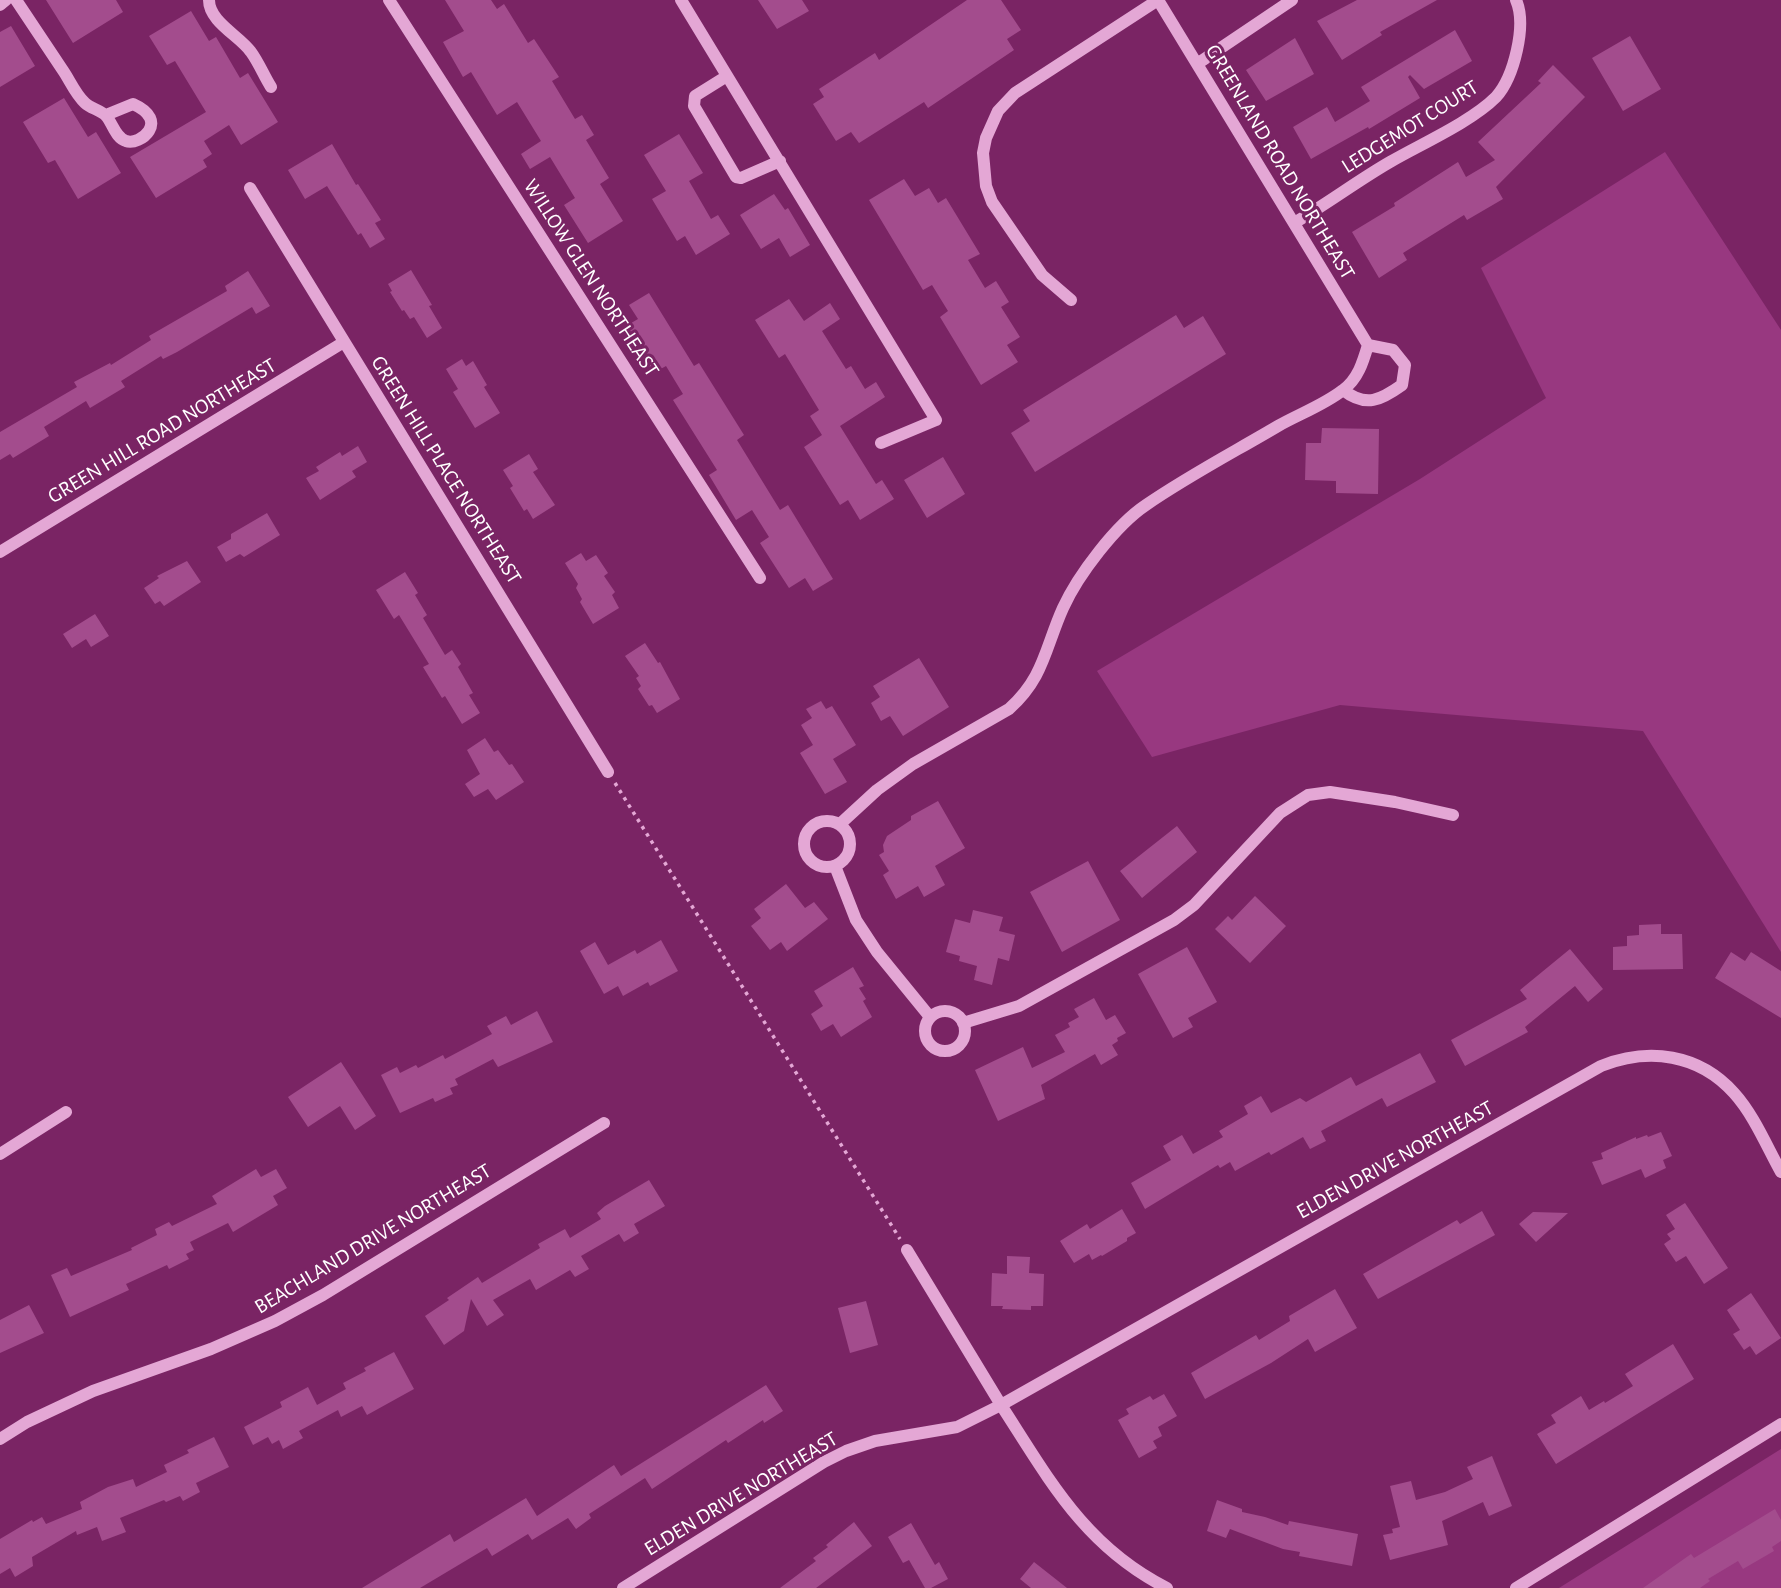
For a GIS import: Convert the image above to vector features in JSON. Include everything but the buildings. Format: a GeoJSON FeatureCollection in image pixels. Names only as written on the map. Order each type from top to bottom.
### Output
{"type":"FeatureCollection","features":[{"type":"Feature","properties":{"kind":"street"},"geometry":{"type":"LineString","coordinates":[[0,5],[6,0]]}},
{"type":"Feature","properties":{"kind":"street"},"geometry":{"type":"LineString","coordinates":[[16,0],[85,104],[106,115]]}},
{"type":"Feature","properties":{"kind":"street"},"geometry":{"type":"LineString","coordinates":[[209,0],[209,7],[250,51],[271,87]]}},
{"type":"Feature","properties":{"kind":"street","name":"WILLOW GLEN NORTHEAST"},"geometry":{"type":"LineString","coordinates":[[389,0],[760,578]]}},
{"type":"Feature","properties":{"kind":"street"},"geometry":{"type":"LineString","coordinates":[[681,0],[936,419],[881,443]]}},
{"type":"Feature","properties":{"kind":"street"},"geometry":{"type":"LineString","coordinates":[[1071,300],[1042,275],[992,202],[983,169],[986,138],[998,111],[1015,93],[1158,0]]}},
{"type":"Feature","properties":{"kind":"street","name":"GREENLAND ROAD NORTHEAST"},"geometry":{"type":"LineString","coordinates":[[1158,0],[1368,345]]}},
{"type":"Feature","properties":{"kind":"street"},"geometry":{"type":"LineString","coordinates":[[1197,64],[1292,0]]}},
{"type":"Feature","properties":{"kind":"street","name":"LEDGEMOT COURT"},"geometry":{"type":"LineString","coordinates":[[1294,223],[1387,164],[1475,113],[1496,96],[1506,81],[1517,51],[1521,28],[1516,0]]}},
{"type":"Feature","properties":{"kind":"street"},"geometry":{"type":"LineString","coordinates":[[727,76],[695,96],[694,106],[736,177],[741,178],[780,161]]}},
{"type":"Feature","properties":{"kind":"street","name":"GREEN HILL PLACE NORTHEAST"},"geometry":{"type":"LineString","coordinates":[[250,188],[608,772]]}},
{"type":"Feature","properties":{"kind":"street","name":"GREEN HILL ROAD NORTHEAST"},"geometry":{"type":"LineString","coordinates":[[0,552],[344,342]]}},
{"type":"Feature","properties":{"kind":"street"},"geometry":{"type":"LineString","coordinates":[[840,824],[877,790],[913,764],[1009,709],[1023,697],[1037,678],[1064,606],[1090,565],[1117,531],[1144,506],[1343,390],[1362,368],[1368,345],[1393,349],[1405,365],[1402,385],[1384,398],[1366,401],[1352,397],[1343,390]]}},
{"type":"Feature","properties":{"kind":"street"},"geometry":{"type":"LineString","coordinates":[[964,1023],[1019,1006],[1174,920],[1194,905],[1280,813],[1308,795],[1330,792],[1395,802],[1453,815]]}},
{"type":"Feature","properties":{"kind":"street"},"geometry":{"type":"LineString","coordinates":[[832,821],[846,830],[850,847],[842,862],[835,866],[817,866],[810,861],[803,846],[808,829],[815,824],[832,821]]}},
{"type":"Feature","properties":{"kind":"street"},"geometry":{"type":"LineString","coordinates":[[835,866],[856,920],[877,952],[930,1017]]}},
{"type":"Feature","properties":{"kind":"street"},"geometry":{"type":"LineString","coordinates":[[944,1011],[959,1016],[964,1023],[964,1038],[960,1045],[946,1051],[931,1046],[925,1032],[930,1017],[944,1011]]}},
{"type":"Feature","properties":{"kind":"street","name":"ELDEN DRIVE NORTHEAST"},"geometry":{"type":"LineString","coordinates":[[623,1588],[824,1462],[846,1451],[900,1436],[957,1427],[1601,1066],[1619,1059],[1635,1055],[1664,1055],[1691,1062],[1714,1075],[1740,1101],[1781,1172]]}},
{"type":"Feature","properties":{"kind":"street"},"geometry":{"type":"LineString","coordinates":[[0,1154],[66,1112]]}},
{"type":"Feature","properties":{"kind":"street","name":"BEACHLAND DRIVE NORTHEAST"},"geometry":{"type":"LineString","coordinates":[[0,1439],[27,1422],[93,1391],[211,1349],[275,1321],[323,1295],[604,1123]]}},
{"type":"Feature","properties":{"kind":"street"},"geometry":{"type":"LineString","coordinates":[[907,1250],[1000,1405],[1077,1518],[1110,1552],[1167,1588]]}},
{"type":"Feature","properties":{"kind":"street"},"geometry":{"type":"LineString","coordinates":[[1516,1588],[1781,1424]]}},
{"type":"Feature","properties":{"kind":"path"},"geometry":{"type":"LineString","coordinates":[[608,772],[907,1250]]}},
{"type":"Feature","properties":{"kind":"shaded area"},"geometry":{"type":"Polygon","coordinates":[[[1665,152],[1781,330],[1781,952],[1643,731],[1340,705],[1152,757],[1097,671],[1420,479],[1546,398],[1481,268],[1665,152]]]}},
{"type":"Feature","properties":{"kind":"shaded area"},"geometry":{"type":"Polygon","coordinates":[[[1781,1449],[1781,1588],[1559,1588],[1781,1449]]]}}]}
